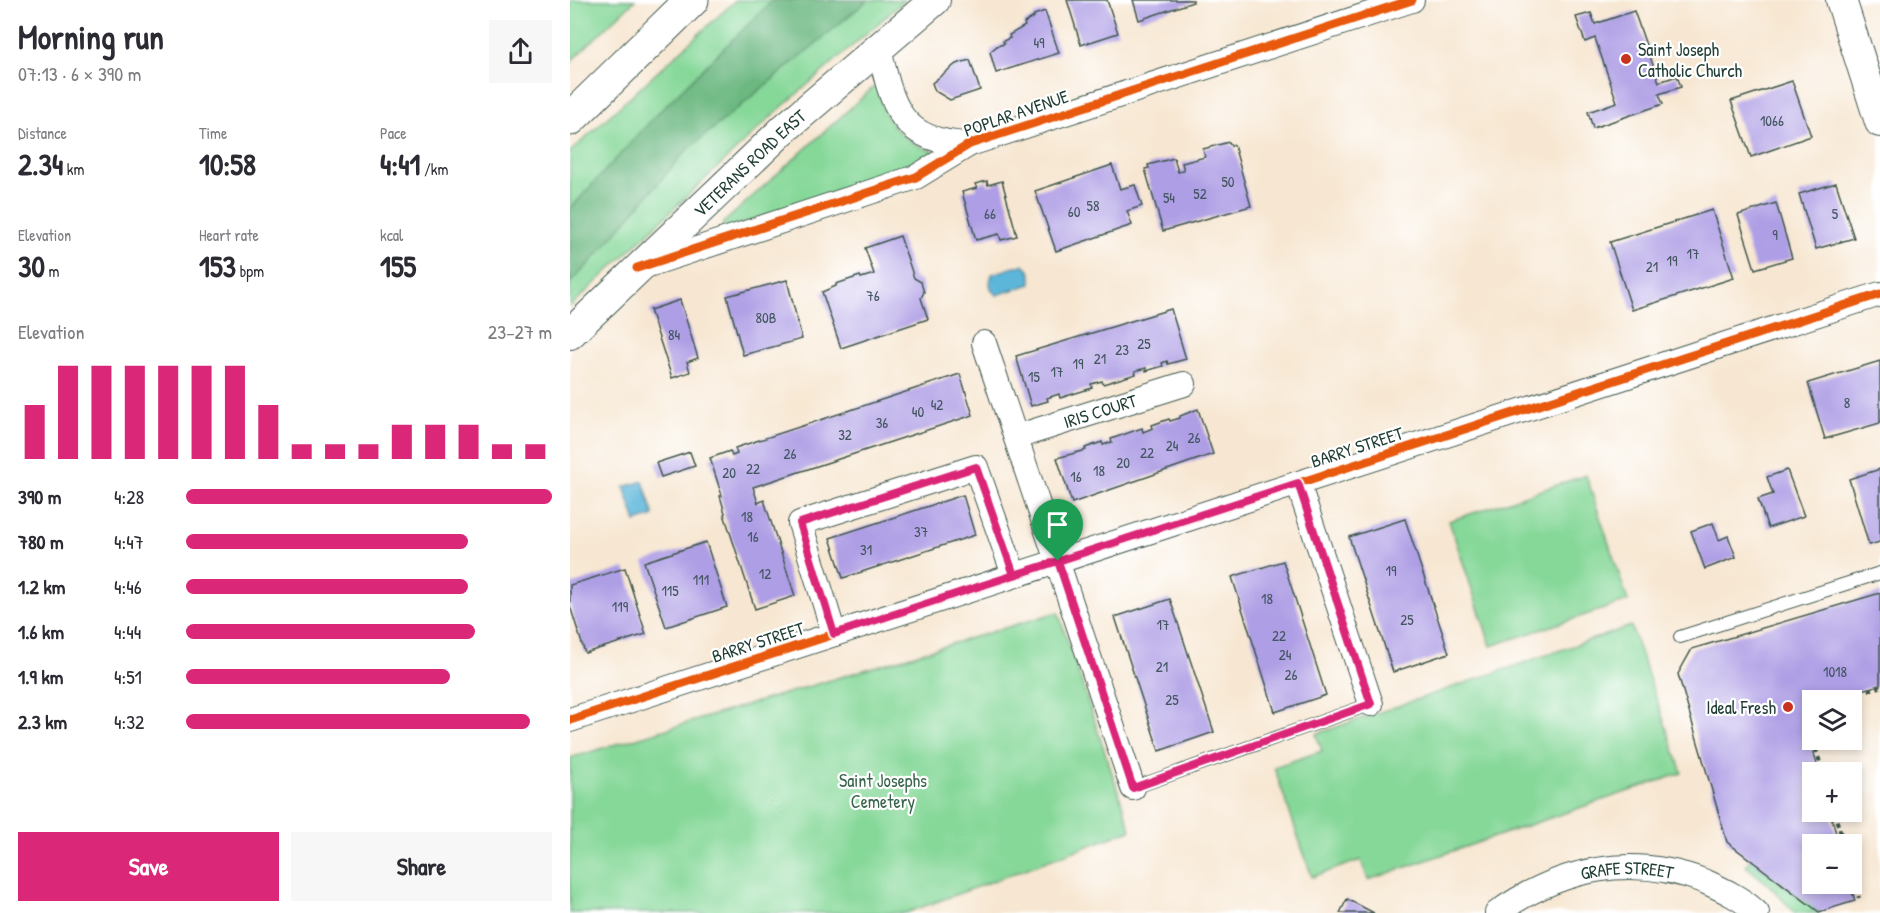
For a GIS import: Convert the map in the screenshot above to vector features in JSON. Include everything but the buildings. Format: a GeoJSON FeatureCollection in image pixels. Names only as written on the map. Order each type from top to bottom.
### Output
{"type":"FeatureCollection","features":[{"type":"Feature","properties":{"kind":"highway"},"geometry":{"type":"LineString","coordinates":[[570,96],[675,0]]}},
{"type":"Feature","properties":{"kind":"highway"},"geometry":{"type":"LineString","coordinates":[[570,119],[692,0]]}},
{"type":"Feature","properties":{"kind":"street","name":"VETERANS ROAD EAST"},"geometry":{"type":"LineString","coordinates":[[570,334],[784,129],[935,0]]}},
{"type":"Feature","properties":{"kind":"street","name":"POPLAR AVENUE"},"geometry":{"type":"LineString","coordinates":[[637,268],[916,177],[970,144],[1412,0]]}},
{"type":"Feature","properties":{"kind":"street"},"geometry":{"type":"LineString","coordinates":[[1841,0],[1880,122]]}},
{"type":"Feature","properties":{"kind":"street","name":"POPLAR AVENUE"},"geometry":{"type":"LineString","coordinates":[[879,47],[892,100],[907,122],[926,137],[948,143],[970,144]]}},
{"type":"Feature","properties":{"kind":"street","name":"BARRY STREET"},"geometry":{"type":"LineString","coordinates":[[570,720],[1880,294]]}},
{"type":"Feature","properties":{"kind":"street"},"geometry":{"type":"LineString","coordinates":[[984,343],[1133,788]]}},
{"type":"Feature","properties":{"kind":"street","name":"IRIS COURT"},"geometry":{"type":"LineString","coordinates":[[1016,437],[1184,384]]}},
{"type":"Feature","properties":{"kind":"street"},"geometry":{"type":"LineString","coordinates":[[834,634],[800,523],[976,467],[1014,575]]}},
{"type":"Feature","properties":{"kind":"street"},"geometry":{"type":"LineString","coordinates":[[1298,483],[1371,704]]}},
{"type":"Feature","properties":{"kind":"street","name":"GRAFE STREET"},"geometry":{"type":"LineString","coordinates":[[1497,913],[1520,897],[1554,880],[1582,872],[1618,867],[1652,868],[1684,874],[1726,891],[1757,913]]}},
{"type":"Feature","properties":{"kind":"lane"},"geometry":{"type":"LineString","coordinates":[[1680,637],[1880,573]]}},
{"type":"Feature","properties":{"kind":"lane"},"geometry":{"type":"LineString","coordinates":[[1133,788],[1371,704]]}},
{"type":"Feature","properties":{"kind":"path"},"geometry":{"type":"LineString","coordinates":[[1862,692],[1880,687]]}},
{"type":"Feature","properties":{"kind":"path"},"geometry":{"type":"LineString","coordinates":[[1858,894],[1859,898]]}},
{"type":"Feature","properties":{"kind":"green space"},"geometry":{"type":"Polygon","coordinates":[[[572,0],[635,0],[570,62],[570,2],[572,0]]]}},
{"type":"Feature","properties":{"kind":"green space"},"geometry":{"type":"Polygon","coordinates":[[[736,0],[905,0],[774,114],[570,307],[570,152],[736,0]]]}},
{"type":"Feature","properties":{"kind":"green space"},"geometry":{"type":"Polygon","coordinates":[[[773,0],[868,0],[685,152],[570,283],[570,209],[657,114],[773,0]]]}},
{"type":"Feature","properties":{"kind":"green space"},"geometry":{"type":"Polygon","coordinates":[[[875,86],[879,88],[885,111],[896,129],[914,143],[935,152],[930,158],[728,229],[723,228],[723,223],[875,86]]]}},
{"type":"Feature","properties":{"kind":"green space"},"geometry":{"type":"Polygon","coordinates":[[[1586,475],[1628,601],[1491,646],[1449,521],[1586,475]]]}},
{"type":"Feature","properties":{"kind":"green space","name":"Saint Josephs Cemetery"},"geometry":{"type":"Polygon","coordinates":[[[1058,612],[1131,830],[906,913],[570,913],[570,758],[1058,612]]]}},
{"type":"Feature","properties":{"kind":"green space"},"geometry":{"type":"Polygon","coordinates":[[[1631,626],[1682,773],[1368,880],[1361,860],[1312,877],[1274,767],[1322,751],[1316,734],[1631,626]]]}},
{"type":"Feature","properties":{"kind":"green space"},"geometry":{"type":"Polygon","coordinates":[[[1750,859],[1819,913],[1795,913],[1769,885],[1746,866],[1750,859]]]}},
{"type":"Feature","properties":{"kind":"water"},"geometry":{"type":"Polygon","coordinates":[[[1024,264],[1031,273],[1031,284],[997,295],[992,291],[990,280],[992,274],[1024,264]]]}},
{"type":"Feature","properties":{"kind":"water"},"geometry":{"type":"Polygon","coordinates":[[[643,481],[654,516],[636,522],[624,487],[643,481]]]}},
{"type":"Feature","properties":{"kind":"cycle path"},"geometry":{"type":"LineString","coordinates":[[637,268],[916,177],[970,144],[1412,0]]}},
{"type":"Feature","properties":{"kind":"cycle path"},"geometry":{"type":"LineString","coordinates":[[570,720],[1880,294]]}},
{"type":"Feature","properties":{"kind":"place","name":"Saint Joseph Catholic Church"},"geometry":{"type":"Point","coordinates":[1626,59]}},
{"type":"Feature","properties":{"kind":"place","name":"Ideal Fresh"},"geometry":{"type":"Point","coordinates":[1788,707]}},
{"type":"Feature","properties":{"kind":"route"},"geometry":{"type":"LineString","coordinates":[[1058,561],[1014,575],[976,467],[800,523],[834,634],[1058,561],[1133,788],[1371,704],[1298,483],[1058,561]]}}]}
